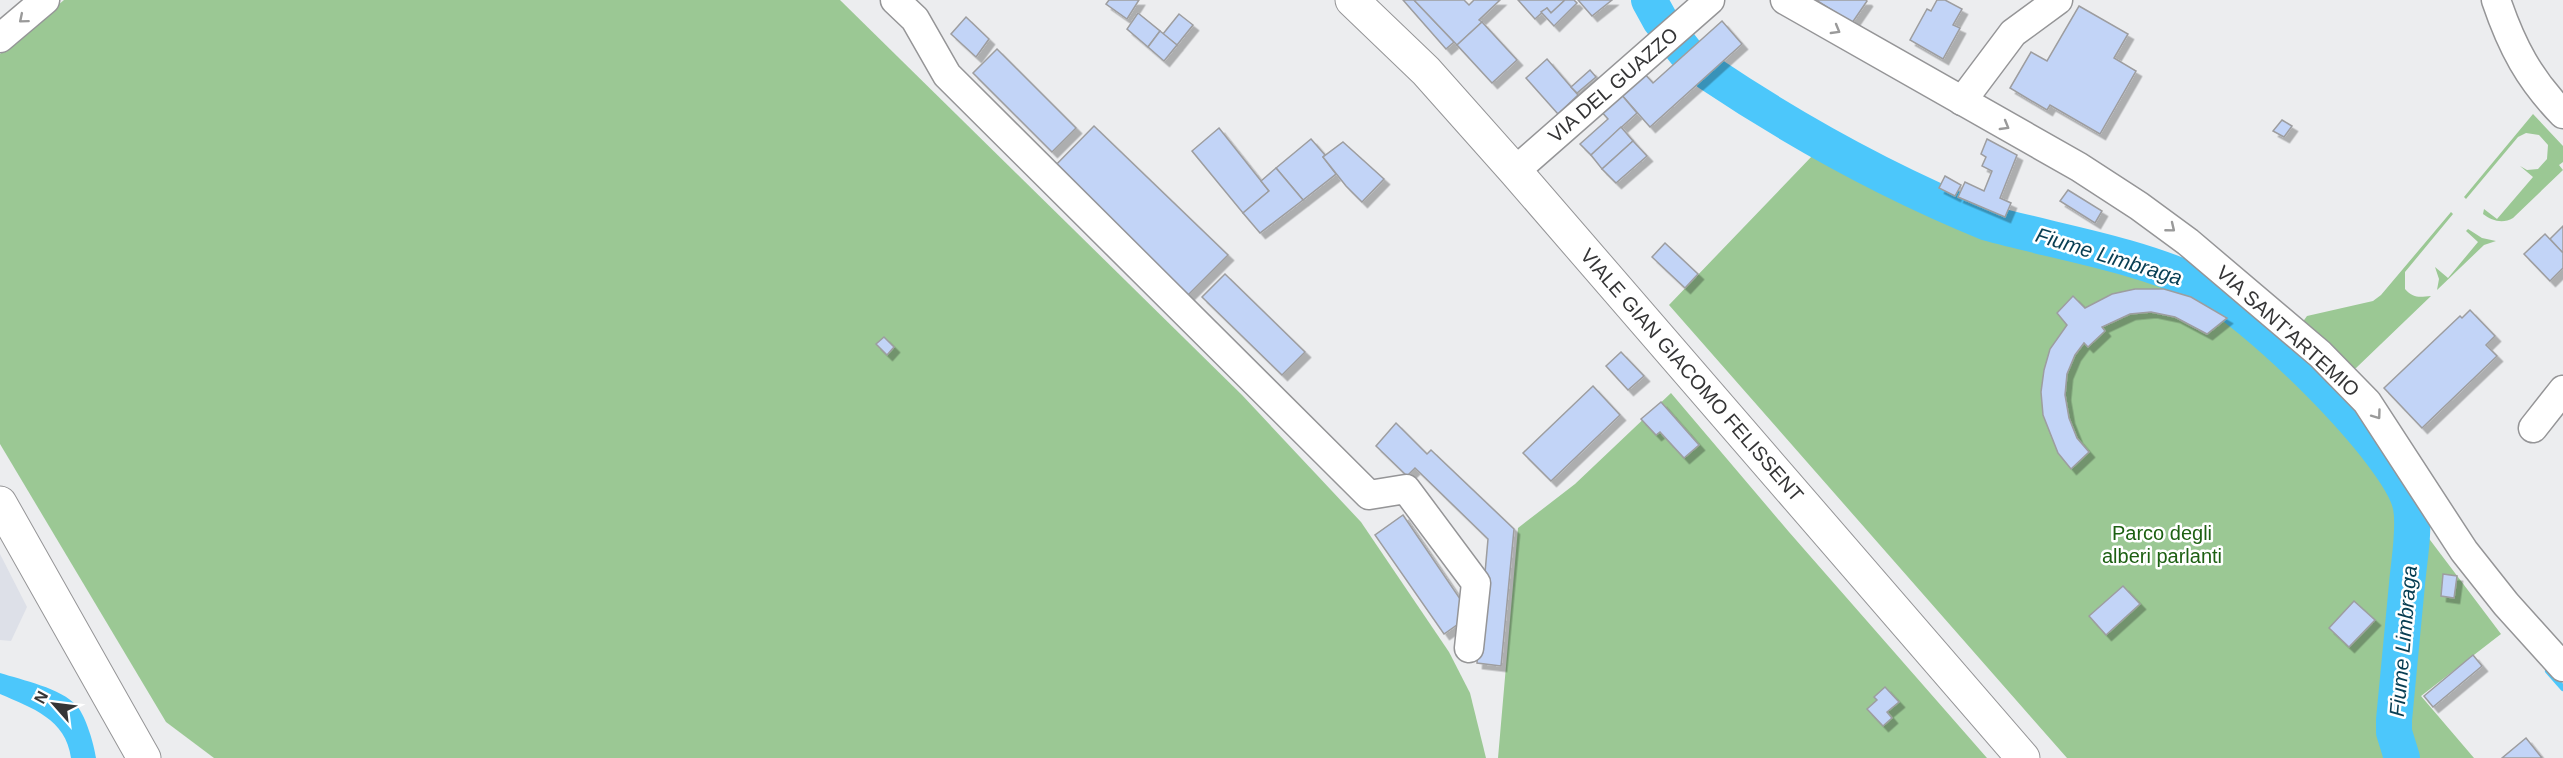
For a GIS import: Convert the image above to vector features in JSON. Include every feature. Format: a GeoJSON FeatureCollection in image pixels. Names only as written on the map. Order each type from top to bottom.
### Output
{"type":"FeatureCollection","features":[{"type":"Feature","properties":{"kind":"main road","name":"VIALE GIAN GIACOMO FELISSENT"},"geometry":{"type":"LineString","coordinates":[[1352,0],[1426,71],[1515,171],[2023,758]]}},
{"type":"Feature","properties":{"kind":"main road"},"geometry":{"type":"LineString","coordinates":[[0,502],[144,758]]}},
{"type":"Feature","properties":{"kind":"street"},"geometry":{"type":"LineString","coordinates":[[0,38],[45,0]]}},
{"type":"Feature","properties":{"kind":"street"},"geometry":{"type":"LineString","coordinates":[[895,0],[915,19],[947,75],[1369,495],[1406,489],[1476,583],[1469,648]]}},
{"type":"Feature","properties":{"kind":"street","name":"VIA DEL GUAZZO"},"geometry":{"type":"LineString","coordinates":[[1515,171],[1710,0]]}},
{"type":"Feature","properties":{"kind":"street","name":"VIA SANT'ARTEMIO"},"geometry":{"type":"LineString","coordinates":[[1785,0],[2088,173],[2162,221],[2327,360],[2373,410],[2411,466],[2427,496],[2488,583],[2563,667]]}},
{"type":"Feature","properties":{"kind":"street"},"geometry":{"type":"LineString","coordinates":[[1962,101],[2013,33],[2058,0]]}},
{"type":"Feature","properties":{"kind":"street"},"geometry":{"type":"LineString","coordinates":[[2496,0],[2510,38],[2522,61],[2535,82],[2563,114]]}},
{"type":"Feature","properties":{"kind":"street"},"geometry":{"type":"LineString","coordinates":[[2533,428],[2563,390]]}},
{"type":"Feature","properties":{"kind":"shaded area"},"geometry":{"type":"Polygon","coordinates":[[[0,554],[27,607],[11,641],[0,640],[0,554]]]}},
{"type":"Feature","properties":{"kind":"green space"},"geometry":{"type":"Polygon","coordinates":[[[64,0],[840,0],[1242,395],[1361,522],[1449,652],[1470,693],[1486,758],[214,758],[166,722],[0,444],[0,54],[64,0]]]}},
{"type":"Feature","properties":{"kind":"green space"},"geometry":{"type":"Polygon","coordinates":[[[2533,114],[2563,146],[2563,162],[2559,165],[2563,170],[2513,218],[2505,221],[2494,220],[2483,214],[2484,209],[2497,219],[2533,177],[2520,166],[2527,170],[2538,169],[2547,159],[2548,145],[2539,135],[2526,133],[2518,137],[2466,199],[2464,197],[2533,114]]]}},
{"type":"Feature","properties":{"kind":"green space","name":"Parco degli alberi parlanti"},"geometry":{"type":"Polygon","coordinates":[[[1814,154],[1865,181],[1982,227],[2142,270],[2185,285],[2213,298],[2344,425],[2379,472],[2403,512],[2421,528],[2501,634],[2421,696],[2474,758],[2067,758],[1669,305],[1814,154]]]}},
{"type":"Feature","properties":{"kind":"green space"},"geometry":{"type":"Polygon","coordinates":[[[2451,212],[2453,214],[2405,272],[2405,289],[2408,292],[2417,297],[2431,296],[2356,368],[2350,369],[2299,327],[2307,316],[2373,301],[2381,295],[2451,212]]]}},
{"type":"Feature","properties":{"kind":"green space"},"geometry":{"type":"Polygon","coordinates":[[[2468,229],[2482,238],[2496,241],[2484,245],[2437,290],[2439,279],[2435,267],[2448,278],[2478,242],[2466,231],[2468,229]]]}},
{"type":"Feature","properties":{"kind":"green space"},"geometry":{"type":"Polygon","coordinates":[[[1671,393],[1987,758],[1498,758],[1518,528],[1575,484],[1671,393]]]}},
{"type":"Feature","properties":{"kind":"water"},"geometry":{"type":"Polygon","coordinates":[[[0,673],[41,685],[61,694],[77,706],[91,738],[96,758],[71,758],[68,745],[55,724],[24,704],[0,694],[0,673]]]}},
{"type":"Feature","properties":{"kind":"building"},"geometry":{"type":"Polygon","coordinates":[[[1109,0],[1139,0],[1127,19],[1106,4],[1109,0]]]}},
{"type":"Feature","properties":{"kind":"building"},"geometry":{"type":"Polygon","coordinates":[[[1403,0],[1414,0],[1454,42],[1446,49],[1403,0]]]}},
{"type":"Feature","properties":{"kind":"building"},"geometry":{"type":"Polygon","coordinates":[[[1414,0],[1464,0],[1469,5],[1474,0],[1500,0],[1479,20],[1482,22],[1457,45],[1414,0]]]}},
{"type":"Feature","properties":{"kind":"building"},"geometry":{"type":"Polygon","coordinates":[[[1518,0],[1565,0],[1551,13],[1547,8],[1535,19],[1518,0]]]}},
{"type":"Feature","properties":{"kind":"building"},"geometry":{"type":"Polygon","coordinates":[[[1565,0],[1574,0],[1577,3],[1554,26],[1541,12],[1547,8],[1551,13],[1565,0]]]}},
{"type":"Feature","properties":{"kind":"building"},"geometry":{"type":"Polygon","coordinates":[[[1578,0],[1612,0],[1592,16],[1578,0]]]}},
{"type":"Feature","properties":{"kind":"building"},"geometry":{"type":"Polygon","coordinates":[[[1816,0],[1866,0],[1867,1],[1852,23],[1816,0]]]}},
{"type":"Feature","properties":{"kind":"building"},"geometry":{"type":"Polygon","coordinates":[[[1937,0],[1945,0],[1962,9],[1953,25],[1960,28],[1943,59],[1910,40],[1927,9],[1931,11],[1937,0]]]}},
{"type":"Feature","properties":{"kind":"building"},"geometry":{"type":"Polygon","coordinates":[[[2079,6],[2128,34],[2114,58],[2136,71],[2100,134],[2050,105],[2047,110],[2010,88],[2031,52],[2047,61],[2079,6]]]}},
{"type":"Feature","properties":{"kind":"building"},"geometry":{"type":"Polygon","coordinates":[[[1138,13],[1160,31],[1148,47],[1127,29],[1138,13]]]}},
{"type":"Feature","properties":{"kind":"building"},"geometry":{"type":"Polygon","coordinates":[[[1179,14],[1193,25],[1177,45],[1163,34],[1179,14]]]}},
{"type":"Feature","properties":{"kind":"building"},"geometry":{"type":"Polygon","coordinates":[[[966,17],[989,39],[976,57],[951,34],[966,17]]]}},
{"type":"Feature","properties":{"kind":"building"},"geometry":{"type":"Polygon","coordinates":[[[1722,21],[1742,44],[1650,127],[1620,93],[1643,72],[1653,83],[1722,21]]]}},
{"type":"Feature","properties":{"kind":"building"},"geometry":{"type":"Polygon","coordinates":[[[1482,22],[1517,60],[1492,83],[1457,45],[1482,22]]]}},
{"type":"Feature","properties":{"kind":"building"},"geometry":{"type":"Polygon","coordinates":[[[1160,31],[1177,45],[1164,61],[1148,47],[1160,31]]]}},
{"type":"Feature","properties":{"kind":"building"},"geometry":{"type":"Polygon","coordinates":[[[997,49],[1076,128],[1052,152],[973,73],[997,49]]]}},
{"type":"Feature","properties":{"kind":"building"},"geometry":{"type":"Polygon","coordinates":[[[1547,59],[1578,95],[1558,114],[1526,78],[1547,59]]]}},
{"type":"Feature","properties":{"kind":"building"},"geometry":{"type":"Polygon","coordinates":[[[1590,70],[1596,77],[1577,93],[1571,87],[1590,70]]]}},
{"type":"Feature","properties":{"kind":"building"},"geometry":{"type":"Polygon","coordinates":[[[1620,93],[1637,113],[1591,155],[1580,144],[1608,119],[1600,110],[1620,93]]]}},
{"type":"Feature","properties":{"kind":"building"},"geometry":{"type":"Polygon","coordinates":[[[2282,120],[2292,126],[2284,137],[2273,131],[2282,120]]]}},
{"type":"Feature","properties":{"kind":"building"},"geometry":{"type":"Polygon","coordinates":[[[1094,126],[1228,255],[1181,302],[1049,172],[1094,126]]]}},
{"type":"Feature","properties":{"kind":"building"},"geometry":{"type":"Polygon","coordinates":[[[1621,127],[1633,141],[1602,169],[1591,155],[1621,127]]]}},
{"type":"Feature","properties":{"kind":"building"},"geometry":{"type":"Polygon","coordinates":[[[1219,128],[1269,191],[1243,213],[1192,151],[1219,128]]]}},
{"type":"Feature","properties":{"kind":"building"},"geometry":{"type":"Polygon","coordinates":[[[1311,139],[1325,155],[1323,157],[1336,174],[1303,200],[1276,168],[1311,139]]]}},
{"type":"Feature","properties":{"kind":"building"},"geometry":{"type":"Polygon","coordinates":[[[1987,139],[2017,155],[2000,198],[2011,203],[2005,217],[1958,197],[1965,182],[1984,191],[1992,171],[1982,166],[1986,157],[1981,154],[1987,139]]]}},
{"type":"Feature","properties":{"kind":"building"},"geometry":{"type":"Polygon","coordinates":[[[1633,141],[1647,156],[1616,183],[1602,169],[1633,141]]]}},
{"type":"Feature","properties":{"kind":"building"},"geometry":{"type":"Polygon","coordinates":[[[1343,142],[1384,179],[1362,202],[1323,157],[1343,142]]]}},
{"type":"Feature","properties":{"kind":"building"},"geometry":{"type":"Polygon","coordinates":[[[1276,168],[1303,200],[1260,233],[1243,213],[1269,191],[1261,181],[1276,168]]]}},
{"type":"Feature","properties":{"kind":"building"},"geometry":{"type":"Polygon","coordinates":[[[1945,176],[1961,185],[1955,196],[1939,188],[1945,176]]]}},
{"type":"Feature","properties":{"kind":"building"},"geometry":{"type":"Polygon","coordinates":[[[2068,190],[2102,211],[2095,223],[2060,201],[2068,190]]]}},
{"type":"Feature","properties":{"kind":"building"},"geometry":{"type":"Polygon","coordinates":[[[2563,226],[2563,253],[2550,239],[2563,226]]]}},
{"type":"Feature","properties":{"kind":"building"},"geometry":{"type":"Polygon","coordinates":[[[2545,234],[2563,253],[2563,268],[2550,281],[2524,254],[2545,234]]]}},
{"type":"Feature","properties":{"kind":"building"},"geometry":{"type":"Polygon","coordinates":[[[1665,243],[1698,274],[1685,288],[1652,257],[1665,243]]]}},
{"type":"Feature","properties":{"kind":"building"},"geometry":{"type":"Polygon","coordinates":[[[1225,274],[1305,352],[1282,375],[1202,297],[1225,274]]]}},
{"type":"Feature","properties":{"kind":"building"},"geometry":{"type":"Polygon","coordinates":[[[2135,289],[2164,289],[2191,297],[2227,318],[2207,334],[2175,317],[2151,312],[2130,314],[2102,327],[2105,331],[2088,347],[2084,343],[2075,355],[2067,374],[2065,395],[2069,418],[2077,438],[2089,452],[2071,469],[2058,453],[2043,415],[2041,392],[2044,370],[2050,349],[2067,325],[2057,313],[2073,296],[2085,308],[2112,294],[2135,289]]]}},
{"type":"Feature","properties":{"kind":"building"},"geometry":{"type":"Polygon","coordinates":[[[2470,310],[2495,336],[2486,345],[2497,356],[2422,428],[2384,388],[2460,316],[2462,318],[2470,310]]]}},
{"type":"Feature","properties":{"kind":"building"},"geometry":{"type":"Polygon","coordinates":[[[884,337],[894,347],[887,355],[876,344],[884,337]]]}},
{"type":"Feature","properties":{"kind":"building"},"geometry":{"type":"Polygon","coordinates":[[[1621,352],[1644,376],[1628,390],[1606,366],[1621,352]]]}},
{"type":"Feature","properties":{"kind":"building"},"geometry":{"type":"Polygon","coordinates":[[[1593,386],[1620,415],[1551,481],[1523,453],[1593,386]]]}},
{"type":"Feature","properties":{"kind":"building"},"geometry":{"type":"Polygon","coordinates":[[[1661,402],[1699,445],[1684,458],[1660,432],[1656,435],[1641,419],[1661,402]]]}},
{"type":"Feature","properties":{"kind":"building"},"geometry":{"type":"Polygon","coordinates":[[[1396,423],[1427,454],[1431,450],[1514,529],[1501,666],[1477,663],[1488,539],[1415,468],[1407,476],[1376,446],[1396,423]]]}},
{"type":"Feature","properties":{"kind":"building"},"geometry":{"type":"Polygon","coordinates":[[[1403,515],[1471,615],[1444,634],[1375,535],[1403,515]]]}},
{"type":"Feature","properties":{"kind":"building"},"geometry":{"type":"Polygon","coordinates":[[[2443,574],[2457,576],[2454,598],[2441,596],[2443,574]]]}},
{"type":"Feature","properties":{"kind":"building"},"geometry":{"type":"Polygon","coordinates":[[[2123,586],[2140,604],[2106,635],[2089,616],[2123,586]]]}},
{"type":"Feature","properties":{"kind":"building"},"geometry":{"type":"Polygon","coordinates":[[[2354,601],[2375,620],[2349,647],[2329,628],[2354,601]]]}},
{"type":"Feature","properties":{"kind":"building"},"geometry":{"type":"Polygon","coordinates":[[[2473,655],[2482,666],[2433,707],[2424,696],[2473,655]]]}},
{"type":"Feature","properties":{"kind":"building"},"geometry":{"type":"Polygon","coordinates":[[[1885,687],[1899,702],[1887,712],[1892,718],[1883,726],[1867,709],[1877,700],[1874,697],[1885,687]]]}},
{"type":"Feature","properties":{"kind":"building"},"geometry":{"type":"Polygon","coordinates":[[[2526,738],[2542,758],[2502,758],[2526,738]]]}},
{"type":"Feature","properties":{"kind":"waterway","name":"Fiume Limbraga"},"geometry":{"type":"LineString","coordinates":[[1649,0],[1660,20],[1686,53]]}},
{"type":"Feature","properties":{"kind":"waterway","name":"Fiume Limbraga"},"geometry":{"type":"LineString","coordinates":[[1709,73],[1776,116],[1880,174],[1988,223],[2120,256],[2197,283],[2250,320],[2319,383],[2381,453],[2401,483],[2411,507],[2411,545],[2394,720],[2394,732],[2402,758]]}},
{"type":"Feature","properties":{"kind":"waterway"},"geometry":{"type":"LineString","coordinates":[[2411,506],[2425,515]]}},
{"type":"Feature","properties":{"kind":"waterway"},"geometry":{"type":"LineString","coordinates":[[2548,671],[2563,688]]}}]}
